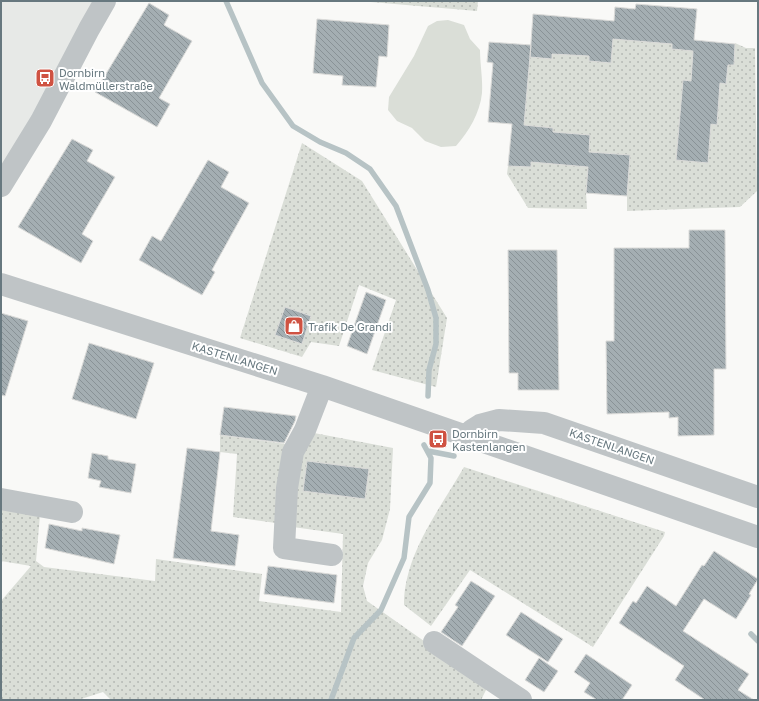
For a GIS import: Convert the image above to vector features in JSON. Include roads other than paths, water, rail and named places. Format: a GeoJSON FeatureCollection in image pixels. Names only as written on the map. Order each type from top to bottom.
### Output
{"type":"FeatureCollection","features":[{"type":"Feature","properties":{"kind":"street"},"geometry":{"type":"LineString","coordinates":[[1,186],[41,121],[105,1]]}},
{"type":"Feature","properties":{"kind":"street","name":"KASTENLANGEN"},"geometry":{"type":"LineString","coordinates":[[1,284],[322,386],[758,537]]}},
{"type":"Feature","properties":{"kind":"street"},"geometry":{"type":"LineString","coordinates":[[322,386],[305,430],[293,452],[287,488],[284,548],[332,554]]}},
{"type":"Feature","properties":{"kind":"street","name":"KASTENLANGEN"},"geometry":{"type":"LineString","coordinates":[[467,437],[472,430],[499,420],[544,423],[758,497]]}},
{"type":"Feature","properties":{"kind":"street"},"geometry":{"type":"LineString","coordinates":[[1,499],[72,512]]}},
{"type":"Feature","properties":{"kind":"street"},"geometry":{"type":"LineString","coordinates":[[434,642],[521,700]]}},
{"type":"Feature","properties":{"kind":"waterway"},"geometry":{"type":"LineString","coordinates":[[226,1],[262,83],[293,126],[320,142],[346,153],[370,169],[396,206],[428,290],[436,318],[436,344],[429,370],[428,396]]}},
{"type":"Feature","properties":{"kind":"waterway"},"geometry":{"type":"LineString","coordinates":[[331,700],[354,638],[381,610],[404,558],[409,517],[430,483],[431,458],[424,445]]}},
{"type":"Feature","properties":{"kind":"waterway"},"geometry":{"type":"LineString","coordinates":[[428,451],[454,456]]}},
{"type":"Feature","properties":{"kind":"waterway"},"geometry":{"type":"LineString","coordinates":[[751,634],[758,641]]}},
{"type":"Feature","properties":{"kind":"place","name":"Dornbirn Waldmüllerstraße"},"geometry":{"type":"Point","coordinates":[45,78]}},
{"type":"Feature","properties":{"kind":"place","name":"Trafik De Grandi"},"geometry":{"type":"Point","coordinates":[294,326]}},
{"type":"Feature","properties":{"kind":"place","name":"Dornbirn Kastenlangen"},"geometry":{"type":"Point","coordinates":[438,439]}}]}
